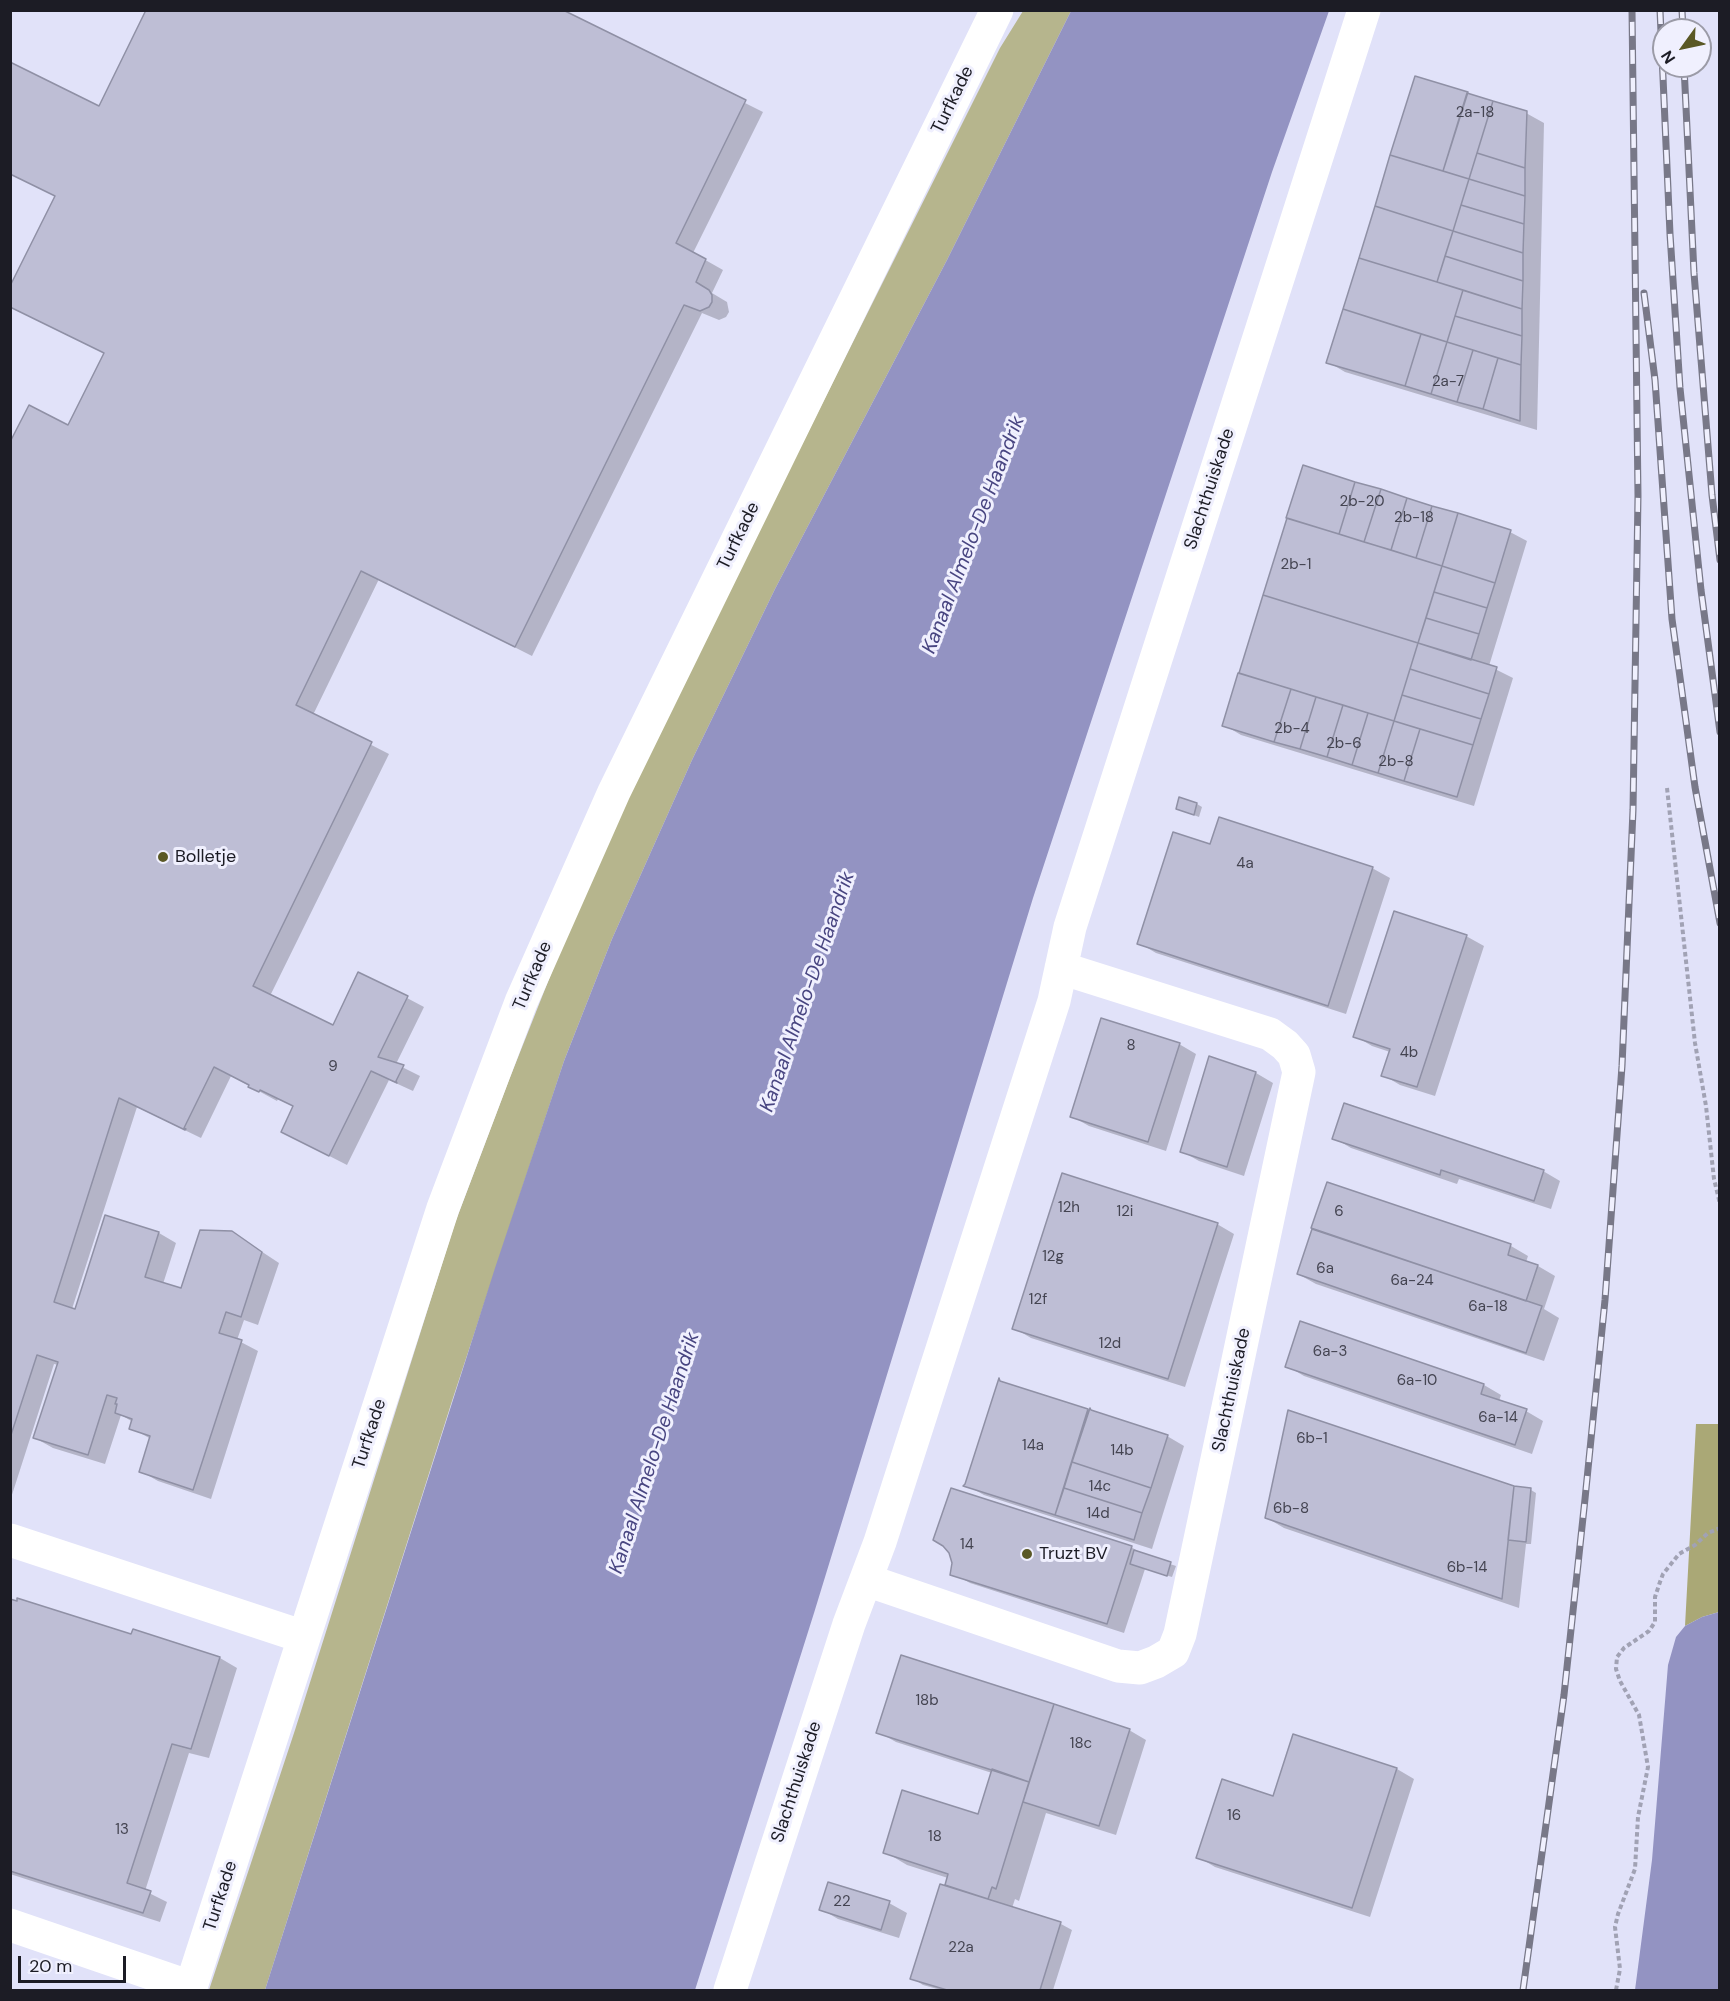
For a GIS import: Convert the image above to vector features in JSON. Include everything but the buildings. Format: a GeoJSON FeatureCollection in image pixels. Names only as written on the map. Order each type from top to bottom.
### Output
{"type":"FeatureCollection","features":[{"type":"Feature","properties":{"kind":"street","name":"Turfkade"},"geometry":{"type":"LineString","coordinates":[[191,1989],[443,1208],[521,1002],[614,792],[997,10]]}},
{"type":"Feature","properties":{"kind":"street","name":"Slachthuiskade"},"geometry":{"type":"LineString","coordinates":[[738,1988],[845,1635],[880,1542],[1054,1001],[1070,927],[1364,10]]}},
{"type":"Feature","properties":{"kind":"street","name":"Slachthuiskade"},"geometry":{"type":"LineString","coordinates":[[866,1580],[1118,1666],[1140,1668],[1156,1662],[1173,1652],[1180,1634],[1299,1072],[1294,1055],[1270,1034],[1061,969]]}},
{"type":"Feature","properties":{"kind":"street"},"geometry":{"type":"LineString","coordinates":[[10,1540],[304,1637]]}},
{"type":"Feature","properties":{"kind":"street"},"geometry":{"type":"LineString","coordinates":[[10,1925],[191,1989]]}},
{"type":"Feature","properties":{"kind":"path"},"geometry":{"type":"LineString","coordinates":[[1667,788],[1695,1042],[1719,1204]]}},
{"type":"Feature","properties":{"kind":"path"},"geometry":{"type":"LineString","coordinates":[[1616,1990],[1620,1969],[1615,1927],[1635,1869],[1638,1816],[1648,1767],[1639,1715],[1620,1682],[1616,1669],[1617,1657],[1624,1648],[1649,1631],[1655,1622],[1655,1597],[1660,1582],[1679,1554],[1695,1545],[1708,1533],[1719,1528]]}},
{"type":"Feature","properties":{"kind":"shaded area"},"geometry":{"type":"Polygon","coordinates":[[[1023,11],[1071,11],[947,260],[775,589],[692,760],[612,939],[564,1061],[452,1401],[265,1990],[209,1990],[295,1730],[455,1223],[557,959],[634,785],[708,632],[1000,48],[1023,11]]]}},
{"type":"Feature","properties":{"kind":"shaded area"},"geometry":{"type":"Polygon","coordinates":[[[1696,1424],[1719,1424],[1719,1612],[1702,1617],[1685,1626],[1696,1424]]]}},
{"type":"Feature","properties":{"kind":"water","name":"Kanaal Almelo-De Haandrik"},"geometry":{"type":"Polygon","coordinates":[[[1071,11],[1329,11],[1272,172],[1033,898],[814,1613],[695,1990],[265,1990],[495,1268],[564,1061],[612,939],[692,760],[775,589],[947,260],[1071,11]]]}},
{"type":"Feature","properties":{"kind":"water"},"geometry":{"type":"Polygon","coordinates":[[[1719,1612],[1719,1990],[1635,1990],[1652,1860],[1668,1665],[1676,1637],[1685,1626],[1702,1617],[1719,1612]]]}},
{"type":"Feature","properties":{"kind":"railway"},"geometry":{"type":"LineString","coordinates":[[1523,1990],[1564,1695],[1605,1300],[1622,1066],[1633,810],[1638,496],[1632,10]]}},
{"type":"Feature","properties":{"kind":"railway"},"geometry":{"type":"LineString","coordinates":[[1660,10],[1670,234],[1680,388],[1701,590],[1720,732]]}},
{"type":"Feature","properties":{"kind":"railway"},"geometry":{"type":"LineString","coordinates":[[1682,10],[1682,18]]}},
{"type":"Feature","properties":{"kind":"railway"},"geometry":{"type":"LineString","coordinates":[[1685,78],[1694,273],[1712,495],[1720,560]]}},
{"type":"Feature","properties":{"kind":"railway"},"geometry":{"type":"LineString","coordinates":[[1644,293],[1655,380],[1672,619],[1695,787],[1720,923]]}},
{"type":"Feature","properties":{"kind":"place","name":"Bolletje"},"geometry":{"type":"Point","coordinates":[163,857]}},
{"type":"Feature","properties":{"kind":"place","name":"Truzt BV"},"geometry":{"type":"Point","coordinates":[1027,1554]}}]}
